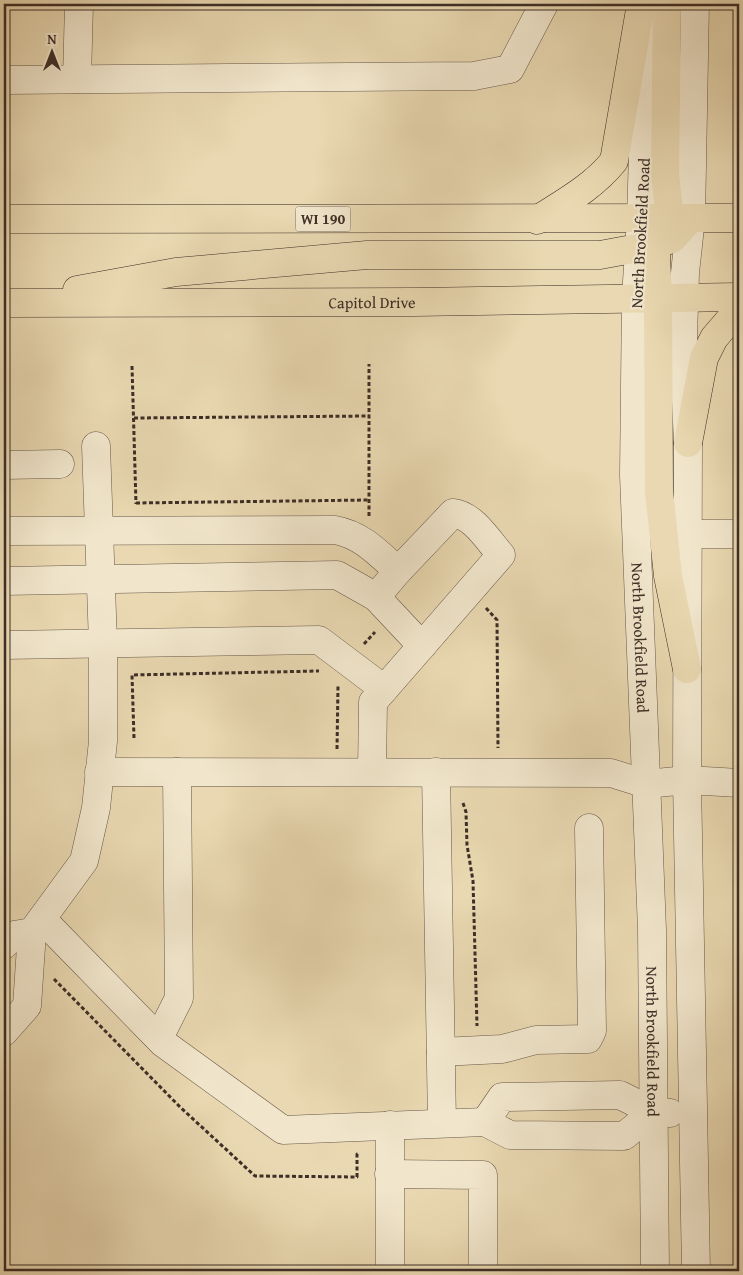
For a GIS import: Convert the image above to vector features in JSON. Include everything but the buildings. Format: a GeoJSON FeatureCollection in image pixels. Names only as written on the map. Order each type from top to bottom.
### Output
{"type":"FeatureCollection","features":[{"type":"Feature","properties":{"kind":"main road"},"geometry":{"type":"LineString","coordinates":[[537,220],[602,176],[614,161],[641,4]]}},
{"type":"Feature","properties":{"kind":"main road"},"geometry":{"type":"LineString","coordinates":[[667,4],[665,234],[676,282],[659,297],[659,491],[668,576],[687,669]]}},
{"type":"Feature","properties":{"kind":"main road"},"geometry":{"type":"LineString","coordinates":[[4,303],[176,272],[367,255],[600,255],[665,234],[739,218]]}},
{"type":"Feature","properties":{"kind":"main road","name":"WI 190"},"geometry":{"type":"LineString","coordinates":[[9,220],[641,220]]}},
{"type":"Feature","properties":{"kind":"main road","name":"Capitol Drive"},"geometry":{"type":"LineString","coordinates":[[4,303],[414,302],[739,297]]}},
{"type":"Feature","properties":{"kind":"main road"},"geometry":{"type":"LineString","coordinates":[[688,443],[704,358],[714,338],[739,309]]}},
{"type":"Feature","properties":{"kind":"street"},"geometry":{"type":"LineString","coordinates":[[77,80],[79,4]]}},
{"type":"Feature","properties":{"kind":"street"},"geometry":{"type":"LineString","coordinates":[[4,80],[474,76],[510,69],[544,4]]}},
{"type":"Feature","properties":{"kind":"street","name":"North Brookfield Road"},"geometry":{"type":"LineString","coordinates":[[647,4],[641,220],[665,234]]}},
{"type":"Feature","properties":{"kind":"street","name":"North Brookfield Road"},"geometry":{"type":"LineString","coordinates":[[656,1271],[652,930],[645,715],[634,475],[659,297],[665,234],[695,4]]}},
{"type":"Feature","properties":{"kind":"street","name":"North Brookfield Road"},"geometry":{"type":"LineString","coordinates":[[659,297],[682,336],[688,443],[687,780],[696,1271]]}},
{"type":"Feature","properties":{"kind":"street"},"geometry":{"type":"LineString","coordinates":[[4,1032],[27,1006],[37,926],[84,861],[96,808],[102,741],[103,643],[96,446]]}},
{"type":"Feature","properties":{"kind":"street"},"geometry":{"type":"LineString","coordinates":[[4,465],[60,464]]}},
{"type":"Feature","properties":{"kind":"street"},"geometry":{"type":"LineString","coordinates":[[372,772],[373,702],[501,554],[468,519],[461,514],[453,514],[446,518],[376,597]]}},
{"type":"Feature","properties":{"kind":"street"},"geometry":{"type":"LineString","coordinates":[[4,531],[336,530],[352,533],[398,571]]}},
{"type":"Feature","properties":{"kind":"street"},"geometry":{"type":"LineString","coordinates":[[688,534],[739,534]]}},
{"type":"Feature","properties":{"kind":"street"},"geometry":{"type":"LineString","coordinates":[[4,581],[337,575],[376,597],[422,646]]}},
{"type":"Feature","properties":{"kind":"street"},"geometry":{"type":"LineString","coordinates":[[4,644],[318,640],[384,689]]}},
{"type":"Feature","properties":{"kind":"street"},"geometry":{"type":"LineString","coordinates":[[100,772],[611,773],[646,784],[687,780],[739,783]]}},
{"type":"Feature","properties":{"kind":"street"},"geometry":{"type":"LineString","coordinates":[[159,1038],[179,998],[177,772]]}},
{"type":"Feature","properties":{"kind":"street"},"geometry":{"type":"LineString","coordinates":[[442,1123],[441,1052],[447,773]]}},
{"type":"Feature","properties":{"kind":"street"},"geometry":{"type":"LineString","coordinates":[[441,1052],[502,1049],[536,1040],[588,1039],[592,1031],[589,828]]}},
{"type":"Feature","properties":{"kind":"street"},"geometry":{"type":"LineString","coordinates":[[4,945],[14,935],[37,926]]}},
{"type":"Feature","properties":{"kind":"street"},"geometry":{"type":"LineString","coordinates":[[37,926],[159,1038],[284,1130],[485,1122],[510,1135],[624,1136],[654,1112]]}},
{"type":"Feature","properties":{"kind":"street"},"geometry":{"type":"LineString","coordinates":[[485,1122],[502,1097],[620,1095],[654,1112],[693,1114]]}},
{"type":"Feature","properties":{"kind":"street"},"geometry":{"type":"LineString","coordinates":[[390,1125],[390,1271]]}},
{"type":"Feature","properties":{"kind":"street"},"geometry":{"type":"LineString","coordinates":[[389,1174],[483,1175],[483,1271]]}},
{"type":"Feature","properties":{"kind":"path"},"geometry":{"type":"LineString","coordinates":[[368,545],[370,364]]}},
{"type":"Feature","properties":{"kind":"path"},"geometry":{"type":"LineString","coordinates":[[132,366],[136,532]]}},
{"type":"Feature","properties":{"kind":"path"},"geometry":{"type":"LineString","coordinates":[[134,418],[369,416]]}},
{"type":"Feature","properties":{"kind":"path"},"geometry":{"type":"LineString","coordinates":[[136,503],[369,500]]}},
{"type":"Feature","properties":{"kind":"path"},"geometry":{"type":"LineString","coordinates":[[469,591],[497,620],[498,751]]}},
{"type":"Feature","properties":{"kind":"path"},"geometry":{"type":"LineString","coordinates":[[134,738],[132,675],[328,671]]}},
{"type":"Feature","properties":{"kind":"path"},"geometry":{"type":"LineString","coordinates":[[337,752],[338,680]]}},
{"type":"Feature","properties":{"kind":"path"},"geometry":{"type":"LineString","coordinates":[[447,773],[459,792],[466,812],[467,845],[473,881],[478,1050]]}}]}
